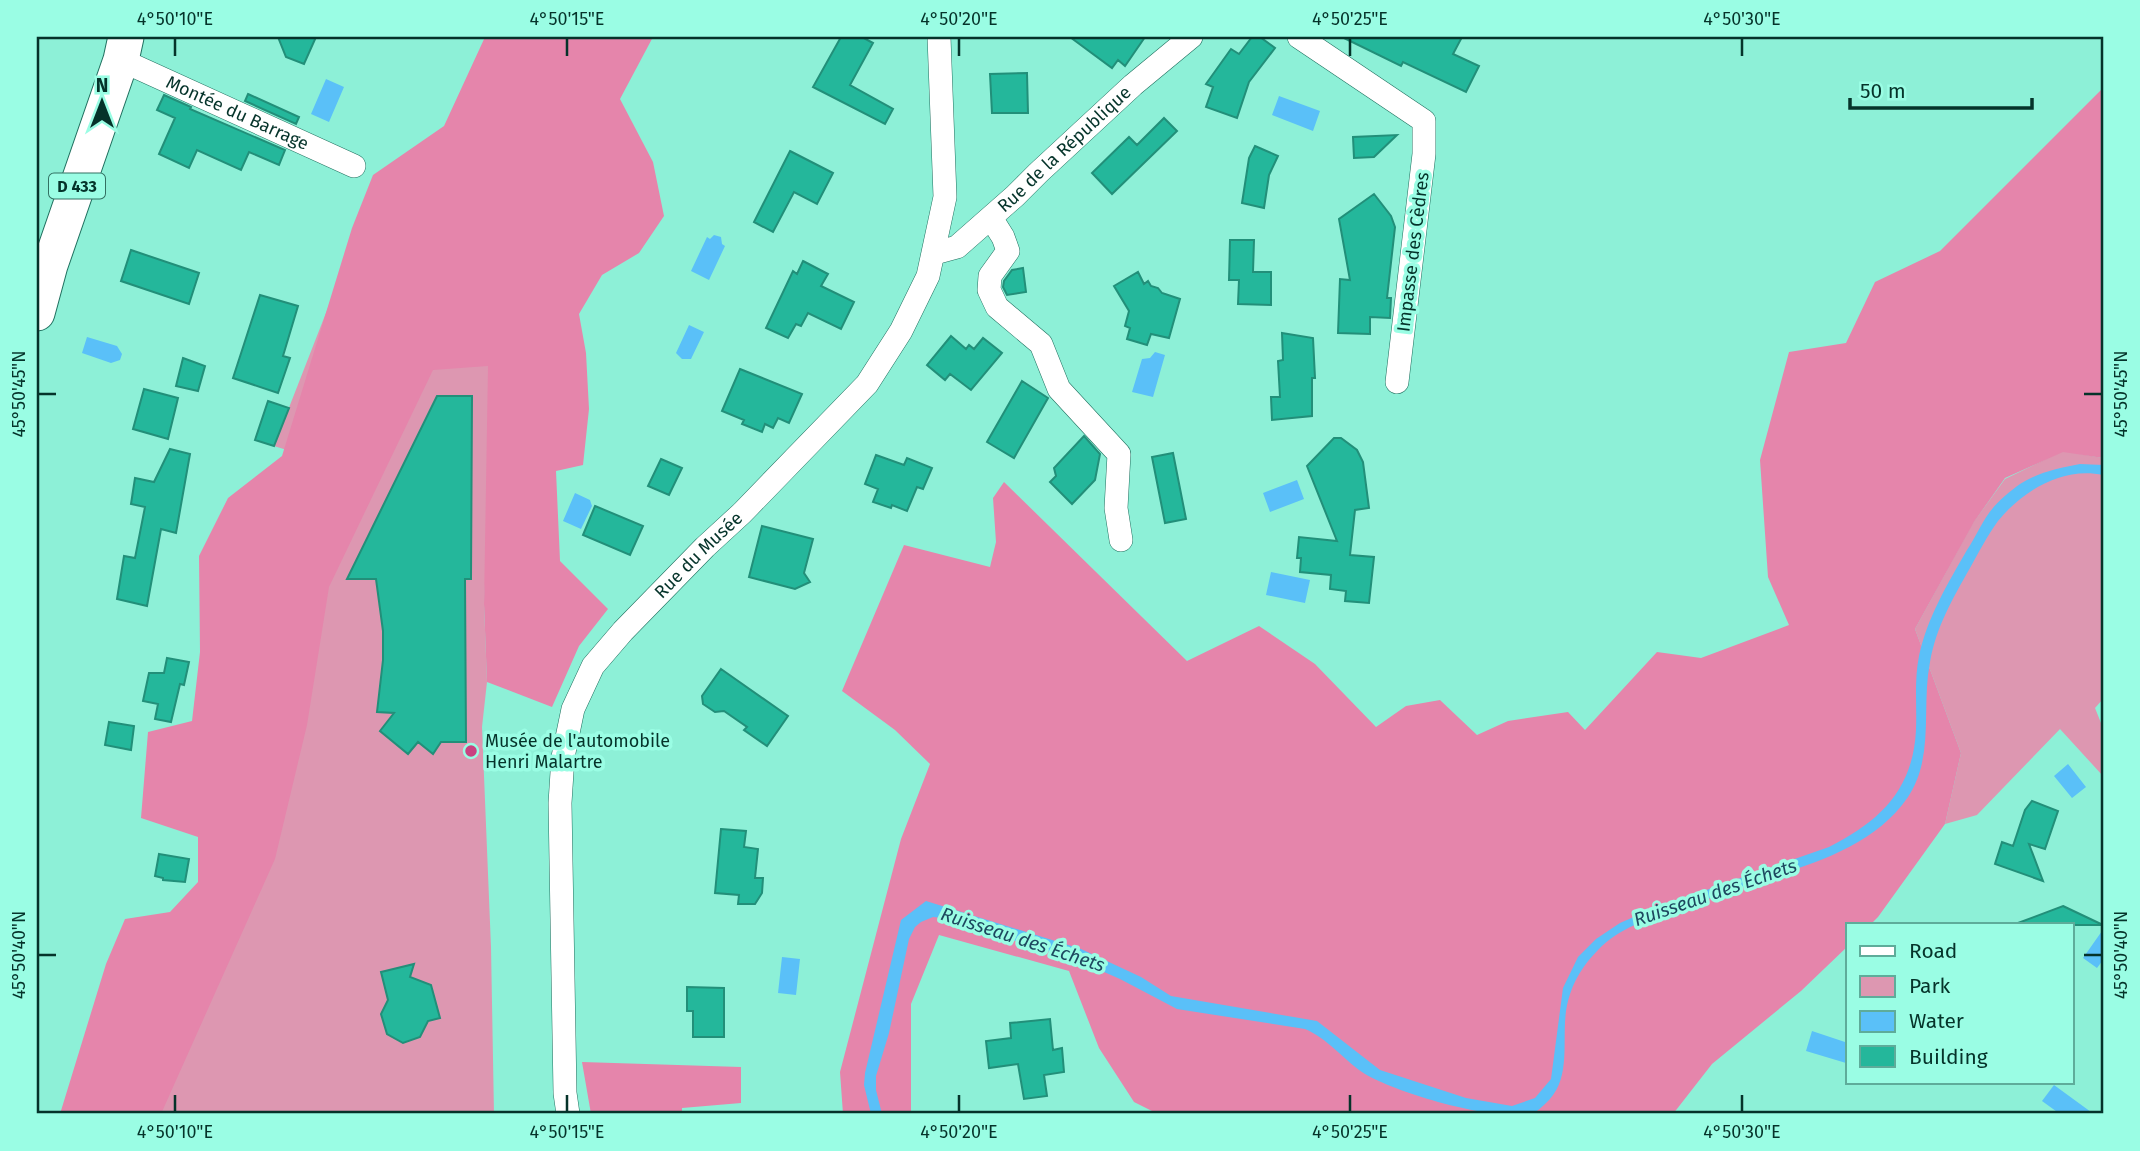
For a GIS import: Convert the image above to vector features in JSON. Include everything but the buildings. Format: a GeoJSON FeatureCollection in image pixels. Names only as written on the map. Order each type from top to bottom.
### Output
{"type":"FeatureCollection","features":[{"type":"Feature","properties":{"kind":"main road","name":"D 433"},"geometry":{"type":"LineString","coordinates":[[37,313],[50,265],[126,44]]}},
{"type":"Feature","properties":{"kind":"street","name":"Rue du Musée"},"geometry":{"type":"LineString","coordinates":[[568,1114],[565,1093],[561,803],[563,757],[573,709],[593,666],[623,631],[867,384],[901,331],[928,276],[946,197],[939,37]]}},
{"type":"Feature","properties":{"kind":"street","name":"Rue de la République"},"geometry":{"type":"LineString","coordinates":[[935,253],[957,247],[1133,85],[1191,37]]}},
{"type":"Feature","properties":{"kind":"street","name":"Impasse des Cèdres"},"geometry":{"type":"LineString","coordinates":[[1299,37],[1424,121],[1424,155],[1397,382]]}},
{"type":"Feature","properties":{"kind":"street","name":"Montée du Barrage"},"geometry":{"type":"LineString","coordinates":[[126,44],[354,166]]}},
{"type":"Feature","properties":{"kind":"street"},"geometry":{"type":"LineString","coordinates":[[991,218],[1003,237],[1007,251],[990,275],[989,290],[997,307],[1041,344],[1059,389],[1119,454],[1116,508],[1121,540]]}},
{"type":"Feature","properties":{"kind":"green space"},"geometry":{"type":"Polygon","coordinates":[[[500,270],[484,604],[487,682],[482,727],[491,947],[494,1114],[129,1114],[206,972],[290,451],[274,446],[331,300],[500,270]]]}},
{"type":"Feature","properties":{"kind":"green space"},"geometry":{"type":"Polygon","coordinates":[[[2063,451],[2103,458],[2103,699],[2095,708],[2103,728],[2103,776],[2060,729],[1977,815],[1945,824],[1961,753],[1915,629],[1973,523],[2005,479],[2063,451]]]}},
{"type":"Feature","properties":{"kind":"shaded area"},"geometry":{"type":"Polygon","coordinates":[[[485,37],[653,37],[620,99],[653,162],[664,216],[639,253],[602,275],[579,314],[586,353],[589,409],[583,465],[556,471],[560,561],[608,609],[579,646],[552,707],[487,682],[484,604],[488,366],[433,370],[329,587],[307,725],[275,859],[161,1114],[60,1114],[106,964],[125,919],[170,912],[198,882],[198,837],[141,818],[148,732],[192,721],[200,652],[199,556],[228,498],[282,456],[352,228],[373,175],[444,126],[485,37]]]}},
{"type":"Feature","properties":{"kind":"shaded area"},"geometry":{"type":"Polygon","coordinates":[[[2103,88],[2103,458],[2063,452],[2005,478],[1974,522],[1915,629],[1961,753],[1945,824],[1878,917],[1872,923],[1846,923],[1846,948],[1801,991],[1712,1064],[1673,1114],[1158,1114],[1134,1102],[1099,1048],[1069,971],[939,935],[911,1004],[911,1114],[843,1114],[840,1072],[901,839],[930,764],[895,730],[842,691],[904,545],[990,567],[996,542],[993,498],[1004,482],[1187,661],[1259,626],[1315,664],[1376,727],[1406,706],[1440,700],[1477,735],[1508,721],[1568,712],[1585,730],[1657,652],[1701,658],[1789,625],[1768,577],[1760,460],[1789,352],[1846,343],[1875,282],[1940,251],[2103,88]]]}},
{"type":"Feature","properties":{"kind":"shaded area"},"geometry":{"type":"Polygon","coordinates":[[[582,1062],[741,1067],[741,1103],[682,1108],[682,1114],[591,1114],[582,1062]]]}},
{"type":"Feature","properties":{"kind":"water"},"geometry":{"type":"Polygon","coordinates":[[[326,79],[344,87],[329,122],[311,114],[326,79]]]}},
{"type":"Feature","properties":{"kind":"water"},"geometry":{"type":"Polygon","coordinates":[[[1279,96],[1320,111],[1313,131],[1272,115],[1279,96]]]}},
{"type":"Feature","properties":{"kind":"water"},"geometry":{"type":"Polygon","coordinates":[[[714,235],[721,237],[725,246],[709,280],[691,271],[707,237],[710,239],[714,235]]]}},
{"type":"Feature","properties":{"kind":"water"},"geometry":{"type":"Polygon","coordinates":[[[689,325],[704,332],[691,359],[682,359],[676,353],[689,325]]]}},
{"type":"Feature","properties":{"kind":"water"},"geometry":{"type":"Polygon","coordinates":[[[87,337],[117,346],[122,354],[120,360],[111,363],[82,353],[87,337]]]}},
{"type":"Feature","properties":{"kind":"water"},"geometry":{"type":"Polygon","coordinates":[[[1155,352],[1165,355],[1153,397],[1132,392],[1142,359],[1150,358],[1155,352]]]}},
{"type":"Feature","properties":{"kind":"water","name":"Ruisseau des Échets"},"geometry":{"type":"Polygon","coordinates":[[[2080,464],[2103,465],[2103,475],[2073,474],[2059,478],[2044,483],[2019,500],[1998,521],[1957,590],[1941,625],[1930,662],[1922,765],[1908,797],[1895,813],[1880,827],[1846,849],[1789,872],[1646,920],[1606,942],[1588,961],[1573,987],[1566,1014],[1560,1082],[1554,1094],[1534,1113],[1493,1114],[1419,1096],[1362,1072],[1321,1038],[1305,1029],[1177,1009],[1079,961],[933,917],[915,927],[909,939],[889,1033],[876,1076],[876,1090],[882,1114],[871,1114],[864,1085],[865,1073],[901,920],[926,901],[1081,949],[1141,977],[1171,996],[1317,1021],[1380,1070],[1466,1098],[1512,1106],[1535,1098],[1551,1079],[1563,988],[1578,957],[1596,939],[1620,923],[1652,909],[1829,847],[1864,826],[1890,801],[1901,787],[1913,751],[1919,656],[1933,614],[1953,575],[1986,517],[2007,494],[2034,476],[2080,464]]]}},
{"type":"Feature","properties":{"kind":"water"},"geometry":{"type":"Polygon","coordinates":[[[1297,480],[1304,499],[1270,512],[1263,493],[1297,480]]]}},
{"type":"Feature","properties":{"kind":"water"},"geometry":{"type":"Polygon","coordinates":[[[575,493],[590,500],[592,506],[581,529],[563,521],[575,493]]]}},
{"type":"Feature","properties":{"kind":"water"},"geometry":{"type":"Polygon","coordinates":[[[1271,572],[1310,580],[1305,603],[1266,595],[1271,572]]]}},
{"type":"Feature","properties":{"kind":"water"},"geometry":{"type":"Polygon","coordinates":[[[2068,764],[2086,787],[2072,798],[2054,776],[2068,764]]]}},
{"type":"Feature","properties":{"kind":"water"},"geometry":{"type":"Polygon","coordinates":[[[2102,931],[2103,960],[2097,968],[2083,958],[2102,931]]]}},
{"type":"Feature","properties":{"kind":"water"},"geometry":{"type":"Polygon","coordinates":[[[782,957],[800,959],[796,995],[778,993],[782,957]]]}},
{"type":"Feature","properties":{"kind":"water"},"geometry":{"type":"Polygon","coordinates":[[[1812,1031],[1846,1042],[1846,1063],[1806,1051],[1812,1031]]]}},
{"type":"Feature","properties":{"kind":"water"},"geometry":{"type":"Polygon","coordinates":[[[2054,1085],[2091,1112],[2060,1114],[2042,1101],[2054,1085]]]}},
{"type":"Feature","properties":{"kind":"place","name":"Musée de l'automobile Henri Malartre"},"geometry":{"type":"Point","coordinates":[471,751]}}]}
